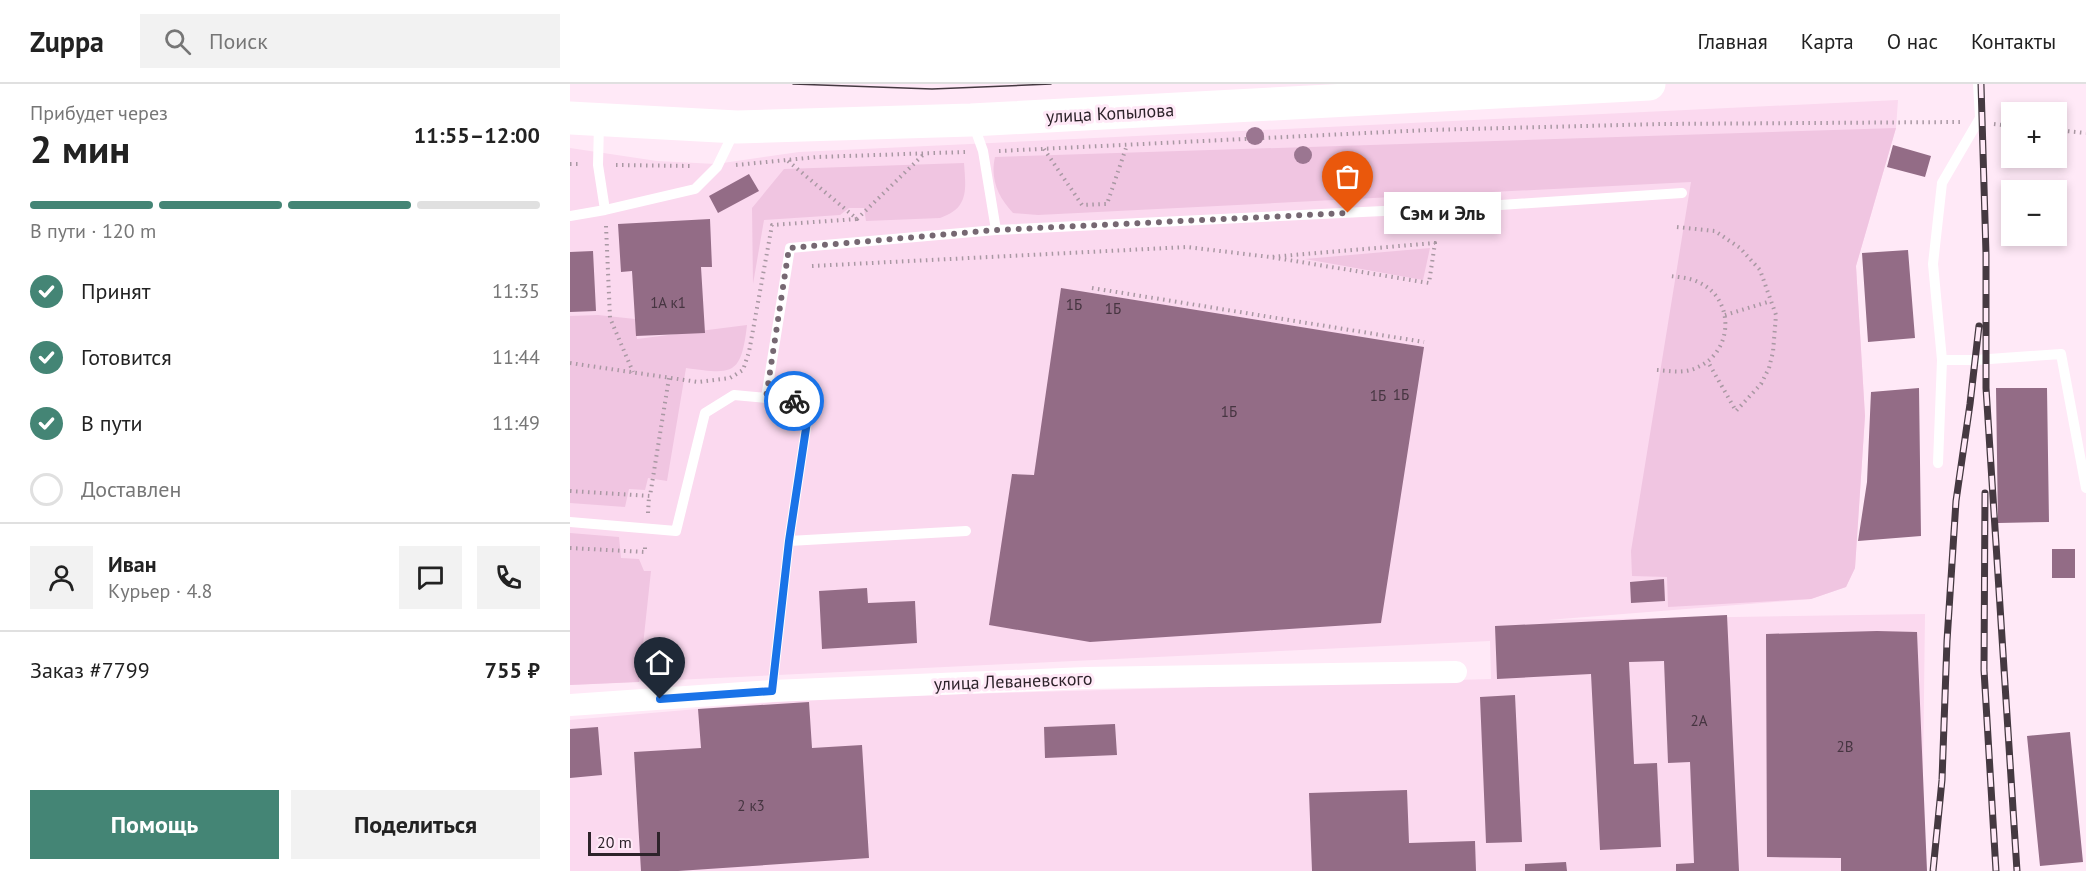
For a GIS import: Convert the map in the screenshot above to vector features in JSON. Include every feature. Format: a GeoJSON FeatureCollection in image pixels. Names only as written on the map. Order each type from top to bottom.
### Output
{"type":"FeatureCollection","features":[{"type":"Feature","properties":{"kind":"main road","name":"улица Копылова"},"geometry":{"type":"LineString","coordinates":[[584,119],[737,127],[971,120],[1649,84]]}},
{"type":"Feature","properties":{"kind":"street","name":"улица Леваневского"},"geometry":{"type":"LineString","coordinates":[[570,705],[772,691],[1086,678],[1456,672]]}},
{"type":"Feature","properties":{"kind":"lane"},"geometry":{"type":"LineString","coordinates":[[1938,463],[1942,360],[1933,264],[1942,183],[1980,118],[1978,84]]}},
{"type":"Feature","properties":{"kind":"lane"},"geometry":{"type":"LineString","coordinates":[[584,119],[598,165],[605,210]]}},
{"type":"Feature","properties":{"kind":"lane"},"geometry":{"type":"LineString","coordinates":[[971,120],[983,151],[996,230]]}},
{"type":"Feature","properties":{"kind":"lane"},"geometry":{"type":"LineString","coordinates":[[570,216],[694,189],[717,167],[737,127]]}},
{"type":"Feature","properties":{"kind":"lane"},"geometry":{"type":"LineString","coordinates":[[766,398],[789,248],[996,230],[1486,206],[1682,193]]}},
{"type":"Feature","properties":{"kind":"lane"},"geometry":{"type":"LineString","coordinates":[[1942,360],[2061,354],[2086,488]]}},
{"type":"Feature","properties":{"kind":"lane"},"geometry":{"type":"LineString","coordinates":[[570,522],[676,531],[705,412],[734,395],[810,402],[789,541],[772,691]]}},
{"type":"Feature","properties":{"kind":"lane"},"geometry":{"type":"LineString","coordinates":[[789,541],[966,531]]}},
{"type":"Feature","properties":{"kind":"path"},"geometry":{"type":"LineString","coordinates":[[570,164],[717,167],[817,157],[1127,146],[1428,130],[1661,124],[1953,121]]}},
{"type":"Feature","properties":{"kind":"path"},"geometry":{"type":"LineString","coordinates":[[2067,131],[2086,133]]}},
{"type":"Feature","properties":{"kind":"path"},"geometry":{"type":"LineString","coordinates":[[1044,149],[1082,205],[1107,204],[1127,146]]}},
{"type":"Feature","properties":{"kind":"path"},"geometry":{"type":"LineString","coordinates":[[570,363],[698,382],[730,378],[743,370],[753,337],[772,225],[856,219],[925,153]]}},
{"type":"Feature","properties":{"kind":"path"},"geometry":{"type":"LineString","coordinates":[[787,161],[856,219]]}},
{"type":"Feature","properties":{"kind":"path"},"geometry":{"type":"LineString","coordinates":[[605,210],[610,318],[633,372]]}},
{"type":"Feature","properties":{"kind":"path"},"geometry":{"type":"LineString","coordinates":[[1677,227],[1715,231],[1740,248],[1760,270],[1776,315],[1773,352],[1769,368],[1761,384],[1736,411],[1708,362]]}},
{"type":"Feature","properties":{"kind":"path"},"geometry":{"type":"LineString","coordinates":[[813,266],[1187,247],[1429,283],[1435,243],[1270,258]]}},
{"type":"Feature","properties":{"kind":"path"},"geometry":{"type":"LineString","coordinates":[[1657,370],[1685,372],[1708,362],[1723,342],[1726,329],[1725,315],[1716,296],[1707,287],[1697,282],[1670,276]]}},
{"type":"Feature","properties":{"kind":"path"},"geometry":{"type":"LineString","coordinates":[[1092,288],[1424,342]]}},
{"type":"Feature","properties":{"kind":"path"},"geometry":{"type":"LineString","coordinates":[[1725,315],[1771,301]]}},
{"type":"Feature","properties":{"kind":"path"},"geometry":{"type":"LineString","coordinates":[[570,491],[650,496],[669,378]]}},
{"type":"Feature","properties":{"kind":"shaded area"},"geometry":{"type":"Polygon","coordinates":[[[1898,100],[1896,128],[1856,266],[1865,416],[1855,568],[1846,587],[1811,599],[1548,620],[1925,614],[1921,871],[570,871],[570,720],[823,698],[1491,679],[1490,641],[570,685],[570,148],[657,161],[716,164],[799,152],[1898,100]]]}},
{"type":"Feature","properties":{"kind":"shaded area"},"geometry":{"type":"Polygon","coordinates":[[[1896,128],[1856,266],[1865,416],[1855,568],[1846,587],[1811,599],[1668,607],[1667,577],[1632,576],[1631,551],[1691,182],[1038,215],[1013,213],[999,194],[994,173],[995,157],[1896,128]]]}},
{"type":"Feature","properties":{"kind":"shaded area"},"geometry":{"type":"Polygon","coordinates":[[[964,163],[964,197],[956,209],[940,218],[866,221],[864,208],[849,208],[840,215],[764,220],[753,284],[752,208],[784,169],[964,163]]]}},
{"type":"Feature","properties":{"kind":"shaded area"},"geometry":{"type":"Polygon","coordinates":[[[1430,248],[1423,280],[1305,259],[1430,248]]]}},
{"type":"Feature","properties":{"kind":"shaded area"},"geometry":{"type":"Polygon","coordinates":[[[598,315],[635,319],[637,339],[747,325],[741,354],[732,368],[714,371],[686,368],[667,481],[648,478],[645,490],[629,489],[625,507],[570,503],[570,316],[598,315]]]}},
{"type":"Feature","properties":{"kind":"shaded area"},"geometry":{"type":"Polygon","coordinates":[[[570,533],[619,537],[621,558],[639,559],[644,571],[651,571],[639,682],[570,685],[570,533]]]}},
{"type":"Feature","properties":{"kind":"building"},"geometry":{"type":"Polygon","coordinates":[[[1893,145],[1931,156],[1925,177],[1887,167],[1893,145]]]}},
{"type":"Feature","properties":{"kind":"building"},"geometry":{"type":"Polygon","coordinates":[[[749,174],[759,191],[718,213],[709,196],[749,174]]]}},
{"type":"Feature","properties":{"kind":"building"},"geometry":{"type":"Polygon","coordinates":[[[710,219],[712,267],[701,267],[705,333],[636,336],[632,271],[621,272],[618,224],[710,219]]]}},
{"type":"Feature","properties":{"kind":"building"},"geometry":{"type":"Polygon","coordinates":[[[1908,250],[1915,338],[1868,342],[1862,253],[1908,250]]]}},
{"type":"Feature","properties":{"kind":"building"},"geometry":{"type":"Polygon","coordinates":[[[593,251],[596,311],[570,312],[570,252],[593,251]]]}},
{"type":"Feature","properties":{"kind":"building"},"geometry":{"type":"Polygon","coordinates":[[[1061,288],[1424,347],[1381,623],[1090,642],[989,625],[1012,474],[1034,475],[1061,288]]]}},
{"type":"Feature","properties":{"kind":"building"},"geometry":{"type":"Polygon","coordinates":[[[1919,388],[1921,536],[1858,541],[1867,482],[1871,392],[1919,388]]]}},
{"type":"Feature","properties":{"kind":"building"},"geometry":{"type":"Polygon","coordinates":[[[1996,388],[2047,388],[2049,522],[1998,523],[1996,388]]]}},
{"type":"Feature","properties":{"kind":"building"},"geometry":{"type":"Polygon","coordinates":[[[2052,549],[2075,549],[2075,578],[2052,578],[2052,549]]]}},
{"type":"Feature","properties":{"kind":"building"},"geometry":{"type":"Polygon","coordinates":[[[1664,579],[1665,601],[1631,603],[1630,582],[1664,579]]]}},
{"type":"Feature","properties":{"kind":"building"},"geometry":{"type":"Polygon","coordinates":[[[867,588],[868,603],[915,601],[917,643],[822,649],[819,591],[867,588]]]}},
{"type":"Feature","properties":{"kind":"building"},"geometry":{"type":"Polygon","coordinates":[[[1727,615],[1739,871],[1676,871],[1676,864],[1694,863],[1690,762],[1668,763],[1664,661],[1629,662],[1634,764],[1657,763],[1661,847],[1600,850],[1591,674],[1497,679],[1495,626],[1727,615]]]}},
{"type":"Feature","properties":{"kind":"building"},"geometry":{"type":"Polygon","coordinates":[[[1917,632],[1927,871],[1841,871],[1841,858],[1767,857],[1766,634],[1917,632]]]}},
{"type":"Feature","properties":{"kind":"building"},"geometry":{"type":"Polygon","coordinates":[[[1515,695],[1522,842],[1486,843],[1480,697],[1515,695]]]}},
{"type":"Feature","properties":{"kind":"building"},"geometry":{"type":"Polygon","coordinates":[[[809,702],[812,748],[862,745],[869,858],[678,871],[641,871],[634,752],[701,748],[698,709],[809,702]]]}},
{"type":"Feature","properties":{"kind":"building"},"geometry":{"type":"Polygon","coordinates":[[[1115,724],[1117,755],[1045,758],[1044,727],[1115,724]]]}},
{"type":"Feature","properties":{"kind":"building"},"geometry":{"type":"Polygon","coordinates":[[[598,727],[602,775],[570,778],[570,729],[598,727]]]}},
{"type":"Feature","properties":{"kind":"building"},"geometry":{"type":"Polygon","coordinates":[[[2070,732],[2083,862],[2040,866],[2027,736],[2070,732]]]}},
{"type":"Feature","properties":{"kind":"building"},"geometry":{"type":"Polygon","coordinates":[[[1407,790],[1409,843],[1475,841],[1476,871],[1312,871],[1309,793],[1407,790]]]}},
{"type":"Feature","properties":{"kind":"building"},"geometry":{"type":"Polygon","coordinates":[[[1566,862],[1567,871],[1525,871],[1525,864],[1566,862]]]}},
{"type":"Feature","properties":{"kind":"tram line"},"geometry":{"type":"LineString","coordinates":[[793,84],[932,89],[1051,84]]}},
{"type":"Feature","properties":{"kind":"railway"},"geometry":{"type":"LineString","coordinates":[[1981,84],[1986,254],[1986,388],[2017,871]]}},
{"type":"Feature","properties":{"kind":"railway"},"geometry":{"type":"LineString","coordinates":[[1933,871],[1942,780],[1947,641],[1956,501],[1979,326]]}},
{"type":"Feature","properties":{"kind":"railway"},"geometry":{"type":"LineString","coordinates":[[1985,493],[1984,670],[1996,871]]}},
{"type":"Feature","properties":{"kind":"way so far"},"geometry":{"type":"LineString","coordinates":[[794,401],[766,398],[789,248],[996,230],[1348,213]]}},
{"type":"Feature","properties":{"kind":"place","name":"Сэм и Эль"},"geometry":{"type":"Point","coordinates":[1348,213]}},
{"type":"Feature","properties":{"kind":"route"},"geometry":{"type":"LineString","coordinates":[[660,699],[772,691],[789,541],[810,402],[794,401]]}}]}
